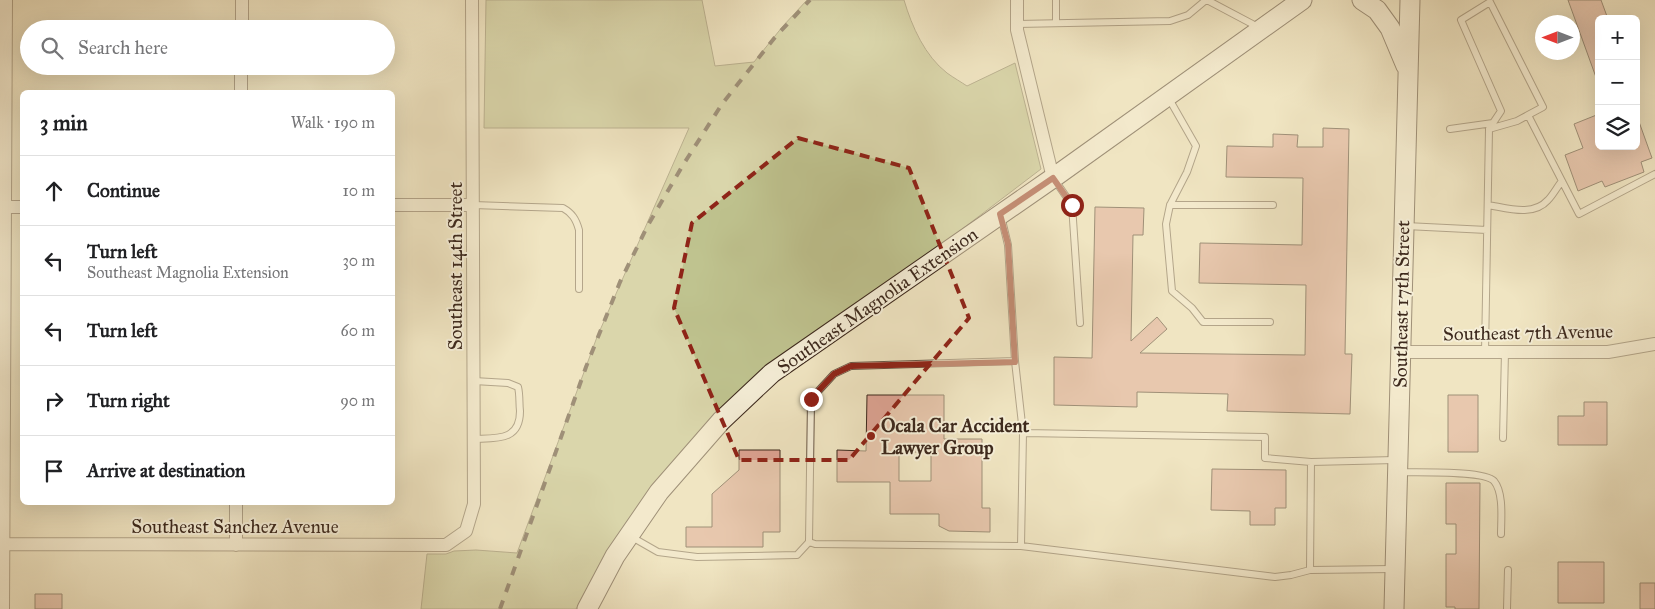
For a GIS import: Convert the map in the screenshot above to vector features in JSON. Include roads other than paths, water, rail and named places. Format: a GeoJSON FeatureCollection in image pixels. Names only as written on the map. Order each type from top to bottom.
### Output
{"type":"FeatureCollection","features":[{"type":"Feature","properties":{"kind":"main road","name":"Southeast Magnolia Extension"},"geometry":{"type":"LineString","coordinates":[[587,609],[615,556],[659,492],[721,421],[772,373],[1053,178],[1302,0]]}},
{"type":"Feature","properties":{"kind":"main road"},"geometry":{"type":"LineString","coordinates":[[1362,0],[1377,10],[1390,28],[1408,72]]}},
{"type":"Feature","properties":{"kind":"main road","name":"Southeast 17th Street"},"geometry":{"type":"LineString","coordinates":[[1394,609],[1410,0]]}},
{"type":"Feature","properties":{"kind":"street"},"geometry":{"type":"LineString","coordinates":[[3,609],[3,207],[6,0]]}},
{"type":"Feature","properties":{"kind":"street"},"geometry":{"type":"LineString","coordinates":[[242,0],[242,20]]}},
{"type":"Feature","properties":{"kind":"street","name":"Southeast 14th Street"},"geometry":{"type":"LineString","coordinates":[[466,531],[474,504],[472,0]]}},
{"type":"Feature","properties":{"kind":"street"},"geometry":{"type":"LineString","coordinates":[[1017,0],[1017,30],[1053,178]]}},
{"type":"Feature","properties":{"kind":"street"},"geometry":{"type":"LineString","coordinates":[[241,90],[242,75]]}},
{"type":"Feature","properties":{"kind":"street"},"geometry":{"type":"LineString","coordinates":[[395,205],[473,206]]}},
{"type":"Feature","properties":{"kind":"street"},"geometry":{"type":"LineString","coordinates":[[3,207],[20,207]]}},
{"type":"Feature","properties":{"kind":"street","name":"Southeast 7th Avenue"},"geometry":{"type":"LineString","coordinates":[[1400,352],[1608,352],[1655,344]]}},
{"type":"Feature","properties":{"kind":"street"},"geometry":{"type":"LineString","coordinates":[[236,505],[236,545]]}},
{"type":"Feature","properties":{"kind":"street","name":"Southeast Sanchez Avenue"},"geometry":{"type":"LineString","coordinates":[[2,544],[446,546],[466,531]]}},
{"type":"Feature","properties":{"kind":"lane"},"geometry":{"type":"LineString","coordinates":[[1056,0],[1056,23]]}},
{"type":"Feature","properties":{"kind":"lane"},"geometry":{"type":"LineString","coordinates":[[1017,24],[1170,21],[1188,15],[1207,0],[1261,29]]}},
{"type":"Feature","properties":{"kind":"lane"},"geometry":{"type":"LineString","coordinates":[[1450,128],[1491,126],[1517,121],[1543,107],[1490,2],[1461,20],[1501,111],[1491,126],[1485,352]]}},
{"type":"Feature","properties":{"kind":"lane"},"geometry":{"type":"LineString","coordinates":[[1167,96],[1196,146],[1187,172],[1170,205],[1166,224],[1172,292],[1192,308],[1203,322],[1270,322]]}},
{"type":"Feature","properties":{"kind":"lane"},"geometry":{"type":"LineString","coordinates":[[1528,115],[1579,214],[1655,174]]}},
{"type":"Feature","properties":{"kind":"lane"},"geometry":{"type":"LineString","coordinates":[[1053,178],[1072,205],[1080,323]]}},
{"type":"Feature","properties":{"kind":"lane"},"geometry":{"type":"LineString","coordinates":[[1488,205],[1514,210],[1528,210],[1539,207],[1548,201],[1562,181]]}},
{"type":"Feature","properties":{"kind":"lane"},"geometry":{"type":"LineString","coordinates":[[1170,205],[1273,205]]}},
{"type":"Feature","properties":{"kind":"lane"},"geometry":{"type":"LineString","coordinates":[[473,206],[563,208],[567,211],[576,221],[578,230],[578,289]]}},
{"type":"Feature","properties":{"kind":"lane"},"geometry":{"type":"LineString","coordinates":[[1000,214],[1008,244],[1015,362],[1023,433],[1021,546]]}},
{"type":"Feature","properties":{"kind":"lane"},"geometry":{"type":"LineString","coordinates":[[1403,226],[1487,230]]}},
{"type":"Feature","properties":{"kind":"lane"},"geometry":{"type":"LineString","coordinates":[[1502,438],[1505,352]]}},
{"type":"Feature","properties":{"kind":"lane"},"geometry":{"type":"LineString","coordinates":[[629,535],[658,552],[696,557],[797,555],[809,542],[811,399],[834,374],[851,366],[1015,362]]}},
{"type":"Feature","properties":{"kind":"lane"},"geometry":{"type":"LineString","coordinates":[[474,381],[508,383],[518,387],[520,418],[515,430],[509,435],[499,438],[474,439]]}},
{"type":"Feature","properties":{"kind":"lane"},"geometry":{"type":"LineString","coordinates":[[1023,433],[1265,437],[1265,458],[1397,466],[1485,476],[1493,480],[1498,488],[1501,504],[1501,534]]}},
{"type":"Feature","properties":{"kind":"lane"},"geometry":{"type":"LineString","coordinates":[[1310,570],[1311,462]]}},
{"type":"Feature","properties":{"kind":"lane"},"geometry":{"type":"LineString","coordinates":[[809,542],[815,544],[1021,546],[1275,577],[1310,570],[1395,569]]}},
{"type":"Feature","properties":{"kind":"lane"},"geometry":{"type":"LineString","coordinates":[[1507,609],[1508,570]]}},
{"type":"Feature","properties":{"kind":"railway"},"geometry":{"type":"LineString","coordinates":[[500,609],[586,367],[620,282],[648,225],[722,104],[776,36],[810,0]]}},
{"type":"Feature","properties":{"kind":"place","name":"Ocala Car Accident Lawyer Group"},"geometry":{"type":"Point","coordinates":[871,436]}}]}
